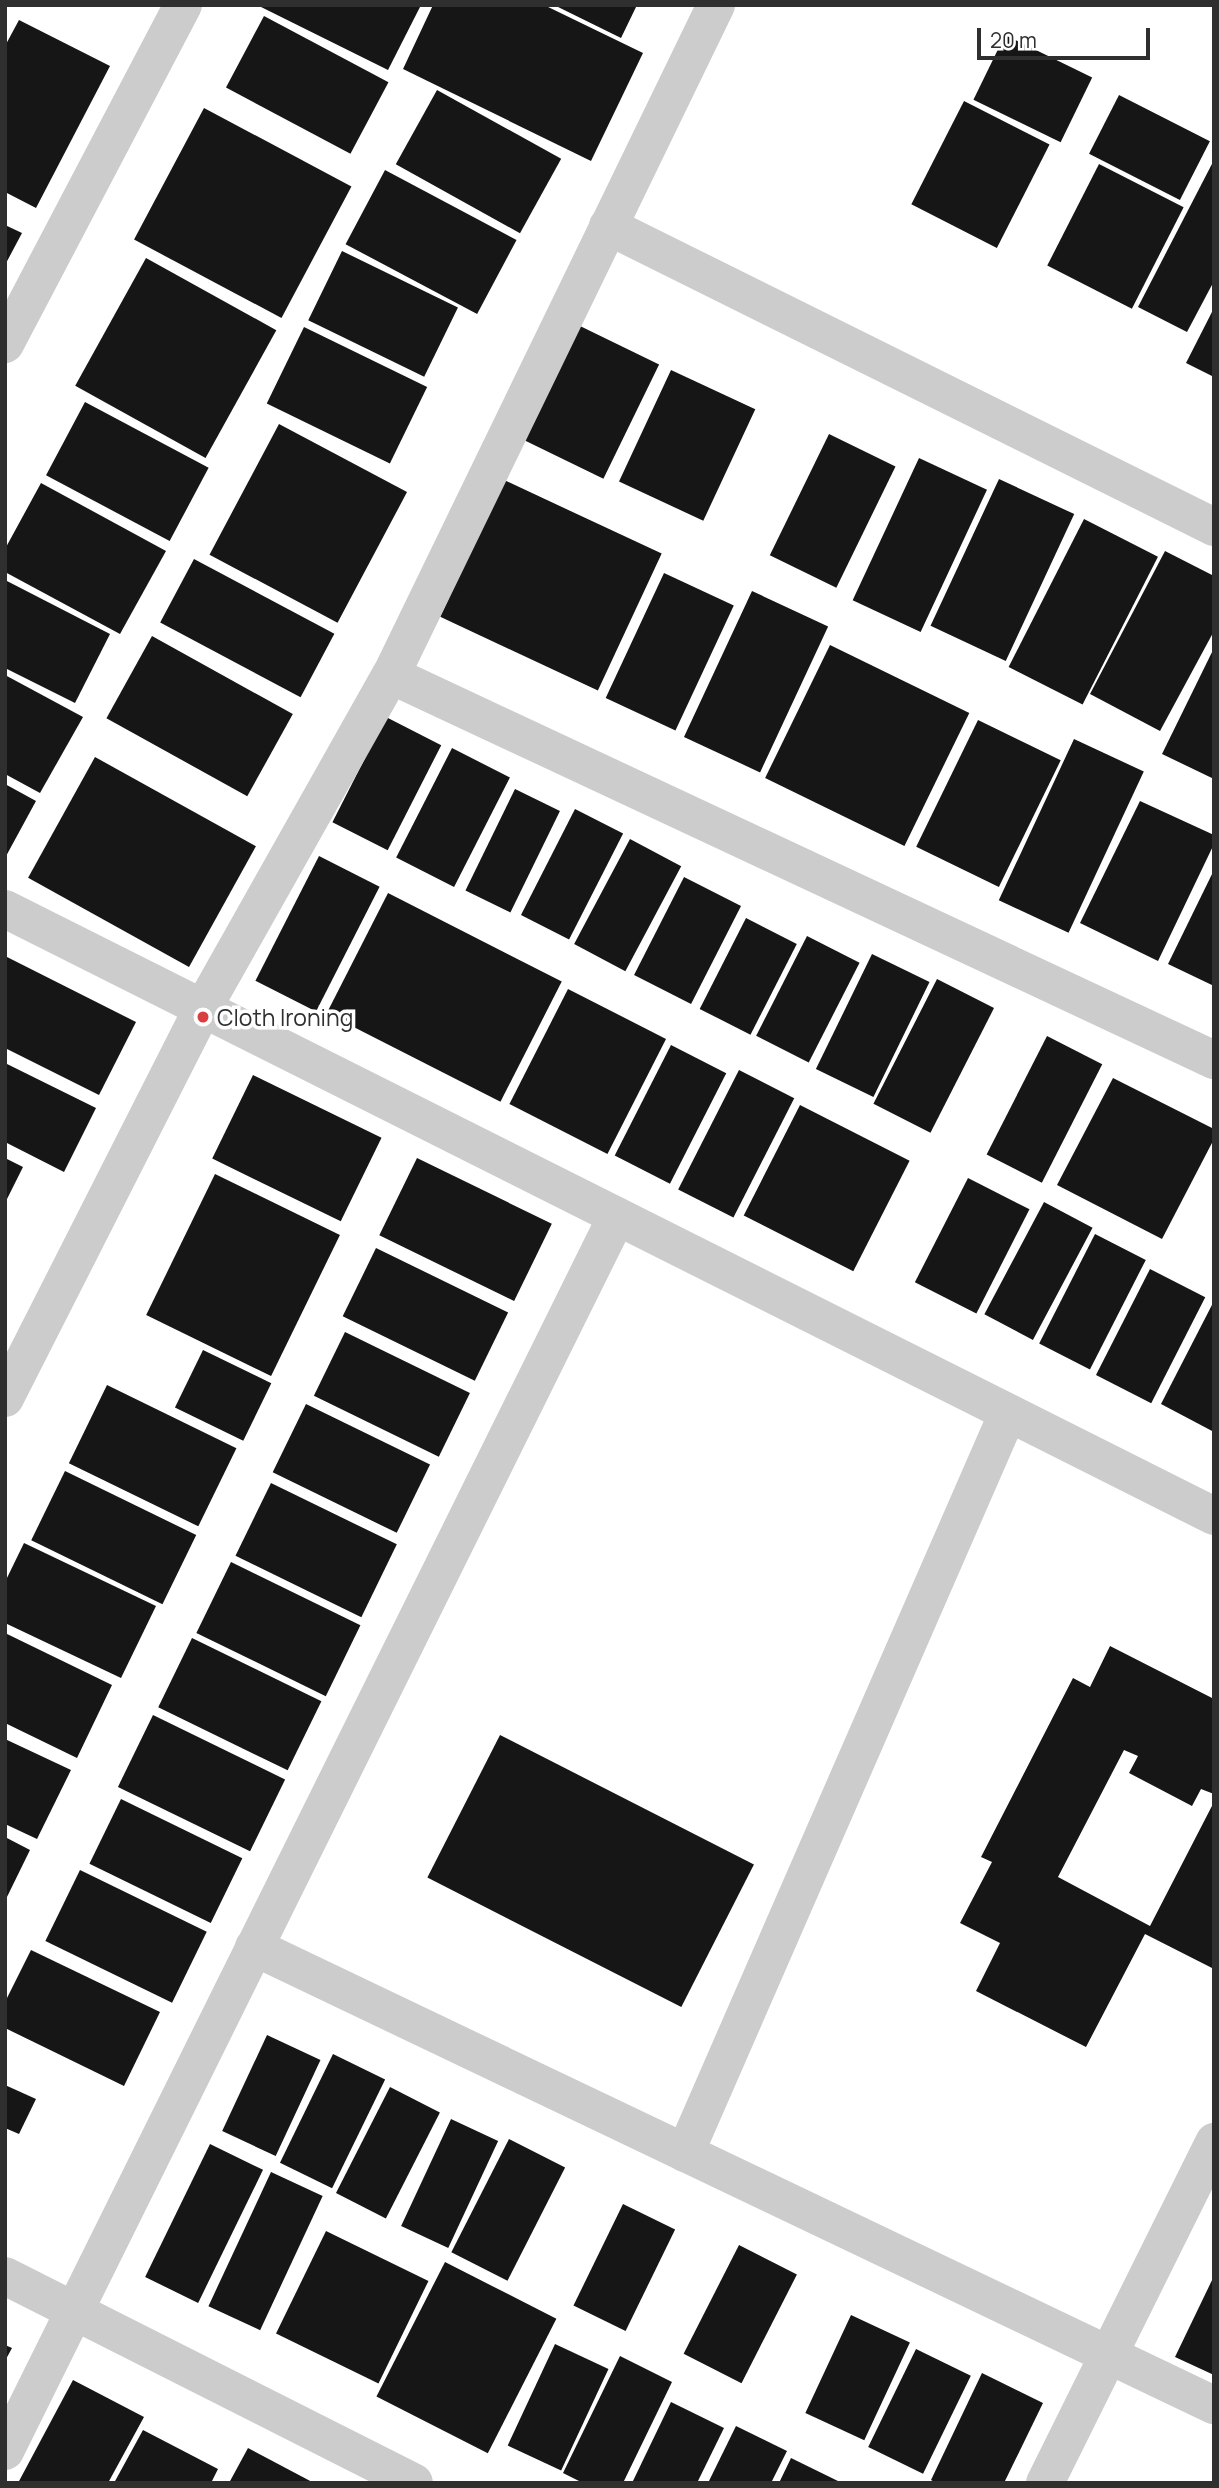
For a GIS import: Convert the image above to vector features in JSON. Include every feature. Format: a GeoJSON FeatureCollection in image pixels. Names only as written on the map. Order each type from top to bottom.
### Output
{"type":"FeatureCollection","features":[{"type":"Feature","properties":{"kind":"street"},"geometry":{"type":"LineString","coordinates":[[5,1398],[203,1008],[391,675],[716,5]]}},
{"type":"Feature","properties":{"kind":"street"},"geometry":{"type":"LineString","coordinates":[[5,344],[175,8]]}},
{"type":"Feature","properties":{"kind":"street"},"geometry":{"type":"LineString","coordinates":[[608,226],[1214,527]]}},
{"type":"Feature","properties":{"kind":"street"},"geometry":{"type":"LineString","coordinates":[[391,675],[1214,1060]]}},
{"type":"Feature","properties":{"kind":"street"},"geometry":{"type":"LineString","coordinates":[[5,909],[1214,1516]]}},
{"type":"Feature","properties":{"kind":"street"},"geometry":{"type":"LineString","coordinates":[[5,2451],[617,1216]]}},
{"type":"Feature","properties":{"kind":"street"},"geometry":{"type":"LineString","coordinates":[[685,2153],[1008,1413]]}},
{"type":"Feature","properties":{"kind":"street"},"geometry":{"type":"LineString","coordinates":[[254,1947],[1214,2404]]}},
{"type":"Feature","properties":{"kind":"street"},"geometry":{"type":"LineString","coordinates":[[1045,2483],[1214,2142]]}},
{"type":"Feature","properties":{"kind":"street"},"geometry":{"type":"LineString","coordinates":[[5,2276],[414,2483]]}},
{"type":"Feature","properties":{"kind":"building"},"geometry":{"type":"Polygon","coordinates":[[[257,5],[421,5],[388,70],[257,5]]]}},
{"type":"Feature","properties":{"kind":"building"},"geometry":{"type":"Polygon","coordinates":[[[433,5],[544,5],[643,53],[591,161],[403,69],[433,5]]]}},
{"type":"Feature","properties":{"kind":"building"},"geometry":{"type":"Polygon","coordinates":[[[554,5],[637,5],[621,38],[554,5]]]}},
{"type":"Feature","properties":{"kind":"building"},"geometry":{"type":"Polygon","coordinates":[[[264,16],[388,82],[350,154],[226,88],[264,16]]]}},
{"type":"Feature","properties":{"kind":"building"},"geometry":{"type":"Polygon","coordinates":[[[19,20],[110,66],[36,208],[5,192],[5,46],[19,20]]]}},
{"type":"Feature","properties":{"kind":"building"},"geometry":{"type":"Polygon","coordinates":[[[1005,35],[1092,78],[1061,142],[973,100],[1005,35]]]}},
{"type":"Feature","properties":{"kind":"building"},"geometry":{"type":"Polygon","coordinates":[[[437,90],[561,159],[520,233],[396,164],[437,90]]]}},
{"type":"Feature","properties":{"kind":"building"},"geometry":{"type":"Polygon","coordinates":[[[1119,95],[1210,141],[1180,200],[1089,154],[1119,95]]]}},
{"type":"Feature","properties":{"kind":"building"},"geometry":{"type":"Polygon","coordinates":[[[964,101],[1050,145],[997,248],[911,204],[964,101]]]}},
{"type":"Feature","properties":{"kind":"building"},"geometry":{"type":"Polygon","coordinates":[[[204,108],[351,186],[282,318],[134,240],[204,108]]]}},
{"type":"Feature","properties":{"kind":"building"},"geometry":{"type":"Polygon","coordinates":[[[1214,160],[1214,281],[1187,332],[1138,307],[1214,160]]]}},
{"type":"Feature","properties":{"kind":"building"},"geometry":{"type":"Polygon","coordinates":[[[1099,164],[1184,207],[1132,309],[1047,266],[1099,164]]]}},
{"type":"Feature","properties":{"kind":"building"},"geometry":{"type":"Polygon","coordinates":[[[385,170],[517,240],[477,314],[346,244],[385,170]]]}},
{"type":"Feature","properties":{"kind":"building"},"geometry":{"type":"Polygon","coordinates":[[[5,225],[22,233],[5,265],[5,225]]]}},
{"type":"Feature","properties":{"kind":"building"},"geometry":{"type":"Polygon","coordinates":[[[342,251],[458,308],[424,377],[308,320],[342,251]]]}},
{"type":"Feature","properties":{"kind":"building"},"geometry":{"type":"Polygon","coordinates":[[[146,258],[276,330],[206,458],[75,386],[146,258]]]}},
{"type":"Feature","properties":{"kind":"building"},"geometry":{"type":"Polygon","coordinates":[[[1214,308],[1214,377],[1186,363],[1214,308]]]}},
{"type":"Feature","properties":{"kind":"building"},"geometry":{"type":"Polygon","coordinates":[[[580,326],[659,365],[603,479],[524,440],[580,326]]]}},
{"type":"Feature","properties":{"kind":"building"},"geometry":{"type":"Polygon","coordinates":[[[304,327],[427,387],[390,463],[267,403],[304,327]]]}},
{"type":"Feature","properties":{"kind":"building"},"geometry":{"type":"Polygon","coordinates":[[[671,370],[755,409],[703,521],[619,481],[671,370]]]}},
{"type":"Feature","properties":{"kind":"building"},"geometry":{"type":"Polygon","coordinates":[[[85,402],[209,468],[170,541],[46,475],[85,402]]]}},
{"type":"Feature","properties":{"kind":"building"},"geometry":{"type":"Polygon","coordinates":[[[279,424],[407,492],[338,623],[210,555],[279,424]]]}},
{"type":"Feature","properties":{"kind":"building"},"geometry":{"type":"Polygon","coordinates":[[[829,434],[896,466],[836,588],[770,555],[829,434]]]}},
{"type":"Feature","properties":{"kind":"building"},"geometry":{"type":"Polygon","coordinates":[[[919,458],[987,490],[921,632],[853,600],[919,458]]]}},
{"type":"Feature","properties":{"kind":"building"},"geometry":{"type":"Polygon","coordinates":[[[999,479],[1074,514],[1006,661],[931,626],[999,479]]]}},
{"type":"Feature","properties":{"kind":"building"},"geometry":{"type":"Polygon","coordinates":[[[504,480],[662,554],[598,690],[440,617],[504,480]]]}},
{"type":"Feature","properties":{"kind":"building"},"geometry":{"type":"Polygon","coordinates":[[[41,483],[166,551],[120,634],[5,572],[5,549],[41,483]]]}},
{"type":"Feature","properties":{"kind":"building"},"geometry":{"type":"Polygon","coordinates":[[[1084,519],[1158,557],[1083,705],[1009,667],[1084,519]]]}},
{"type":"Feature","properties":{"kind":"building"},"geometry":{"type":"Polygon","coordinates":[[[1165,551],[1214,576],[1214,631],[1160,731],[1090,694],[1165,551]]]}},
{"type":"Feature","properties":{"kind":"building"},"geometry":{"type":"Polygon","coordinates":[[[194,559],[334,634],[301,697],[160,623],[194,559]]]}},
{"type":"Feature","properties":{"kind":"building"},"geometry":{"type":"Polygon","coordinates":[[[664,573],[734,606],[675,731],[606,698],[664,573]]]}},
{"type":"Feature","properties":{"kind":"building"},"geometry":{"type":"Polygon","coordinates":[[[5,580],[110,634],[75,703],[5,668],[5,580]]]}},
{"type":"Feature","properties":{"kind":"building"},"geometry":{"type":"Polygon","coordinates":[[[752,591],[828,626],[760,772],[684,737],[752,591]]]}},
{"type":"Feature","properties":{"kind":"building"},"geometry":{"type":"Polygon","coordinates":[[[152,636],[293,714],[247,796],[106,718],[152,636]]]}},
{"type":"Feature","properties":{"kind":"building"},"geometry":{"type":"Polygon","coordinates":[[[830,645],[969,713],[904,846],[765,778],[830,645]]]}},
{"type":"Feature","properties":{"kind":"building"},"geometry":{"type":"Polygon","coordinates":[[[1214,648],[1214,779],[1162,754],[1214,648]]]}},
{"type":"Feature","properties":{"kind":"building"},"geometry":{"type":"Polygon","coordinates":[[[5,675],[83,717],[40,793],[5,774],[5,675]]]}},
{"type":"Feature","properties":{"kind":"building"},"geometry":{"type":"Polygon","coordinates":[[[386,717],[441,745],[388,850],[332,822],[386,717]]]}},
{"type":"Feature","properties":{"kind":"building"},"geometry":{"type":"Polygon","coordinates":[[[978,720],[1061,760],[999,887],[916,847],[978,720]]]}},
{"type":"Feature","properties":{"kind":"building"},"geometry":{"type":"Polygon","coordinates":[[[1074,739],[1144,772],[1069,933],[999,900],[1074,739]]]}},
{"type":"Feature","properties":{"kind":"building"},"geometry":{"type":"Polygon","coordinates":[[[452,748],[510,778],[454,887],[396,858],[452,748]]]}},
{"type":"Feature","properties":{"kind":"building"},"geometry":{"type":"Polygon","coordinates":[[[95,757],[256,846],[189,967],[28,878],[95,757]]]}},
{"type":"Feature","properties":{"kind":"building"},"geometry":{"type":"Polygon","coordinates":[[[5,784],[36,801],[5,858],[5,784]]]}},
{"type":"Feature","properties":{"kind":"building"},"geometry":{"type":"Polygon","coordinates":[[[515,789],[560,811],[510,912],[465,891],[515,789]]]}},
{"type":"Feature","properties":{"kind":"building"},"geometry":{"type":"Polygon","coordinates":[[[1140,801],[1214,835],[1214,844],[1158,961],[1080,923],[1140,801]]]}},
{"type":"Feature","properties":{"kind":"building"},"geometry":{"type":"Polygon","coordinates":[[[575,809],[623,834],[569,940],[521,915],[575,809]]]}},
{"type":"Feature","properties":{"kind":"building"},"geometry":{"type":"Polygon","coordinates":[[[630,839],[681,866],[625,971],[574,944],[630,839]]]}},
{"type":"Feature","properties":{"kind":"building"},"geometry":{"type":"Polygon","coordinates":[[[319,856],[380,887],[316,1012],[255,981],[319,856]]]}},
{"type":"Feature","properties":{"kind":"building"},"geometry":{"type":"Polygon","coordinates":[[[1214,870],[1214,986],[1168,964],[1214,870]]]}},
{"type":"Feature","properties":{"kind":"building"},"geometry":{"type":"Polygon","coordinates":[[[684,877],[741,906],[691,1004],[634,975],[684,877]]]}},
{"type":"Feature","properties":{"kind":"building"},"geometry":{"type":"Polygon","coordinates":[[[388,893],[562,982],[500,1102],[327,1013],[388,893]]]}},
{"type":"Feature","properties":{"kind":"building"},"geometry":{"type":"Polygon","coordinates":[[[746,918],[797,944],[750,1035],[700,1009],[746,918]]]}},
{"type":"Feature","properties":{"kind":"building"},"geometry":{"type":"Polygon","coordinates":[[[807,936],[860,963],[809,1063],[756,1036],[807,936]]]}},
{"type":"Feature","properties":{"kind":"building"},"geometry":{"type":"Polygon","coordinates":[[[872,954],[930,982],[873,1097],[816,1069],[872,954]]]}},
{"type":"Feature","properties":{"kind":"building"},"geometry":{"type":"Polygon","coordinates":[[[5,956],[136,1022],[99,1095],[5,1048],[5,956]]]}},
{"type":"Feature","properties":{"kind":"building"},"geometry":{"type":"Polygon","coordinates":[[[937,979],[994,1008],[930,1133],[873,1104],[937,979]]]}},
{"type":"Feature","properties":{"kind":"building"},"geometry":{"type":"Polygon","coordinates":[[[568,989],[666,1039],[607,1154],[509,1104],[568,989]]]}},
{"type":"Feature","properties":{"kind":"building"},"geometry":{"type":"Polygon","coordinates":[[[1047,1036],[1102,1064],[1042,1183],[987,1155],[1047,1036]]]}},
{"type":"Feature","properties":{"kind":"building"},"geometry":{"type":"Polygon","coordinates":[[[671,1045],[726,1073],[670,1184],[615,1155],[671,1045]]]}},
{"type":"Feature","properties":{"kind":"building"},"geometry":{"type":"Polygon","coordinates":[[[5,1063],[96,1108],[64,1172],[5,1142],[5,1063]]]}},
{"type":"Feature","properties":{"kind":"building"},"geometry":{"type":"Polygon","coordinates":[[[739,1070],[794,1098],[733,1218],[678,1189],[739,1070]]]}},
{"type":"Feature","properties":{"kind":"building"},"geometry":{"type":"Polygon","coordinates":[[[253,1075],[382,1138],[341,1221],[212,1159],[253,1075]]]}},
{"type":"Feature","properties":{"kind":"building"},"geometry":{"type":"Polygon","coordinates":[[[1113,1078],[1214,1129],[1214,1139],[1162,1239],[1057,1185],[1113,1078]]]}},
{"type":"Feature","properties":{"kind":"building"},"geometry":{"type":"Polygon","coordinates":[[[800,1105],[910,1161],[853,1271],[744,1215],[800,1105]]]}},
{"type":"Feature","properties":{"kind":"building"},"geometry":{"type":"Polygon","coordinates":[[[5,1158],[23,1167],[5,1203],[5,1158]]]}},
{"type":"Feature","properties":{"kind":"building"},"geometry":{"type":"Polygon","coordinates":[[[417,1158],[552,1224],[514,1301],[379,1235],[417,1158]]]}},
{"type":"Feature","properties":{"kind":"building"},"geometry":{"type":"Polygon","coordinates":[[[215,1174],[340,1235],[271,1376],[146,1315],[215,1174]]]}},
{"type":"Feature","properties":{"kind":"building"},"geometry":{"type":"Polygon","coordinates":[[[968,1178],[1029,1209],[976,1314],[915,1282],[968,1178]]]}},
{"type":"Feature","properties":{"kind":"building"},"geometry":{"type":"Polygon","coordinates":[[[1044,1202],[1093,1228],[1033,1340],[984,1314],[1044,1202]]]}},
{"type":"Feature","properties":{"kind":"building"},"geometry":{"type":"Polygon","coordinates":[[[1095,1234],[1146,1260],[1090,1369],[1039,1344],[1095,1234]]]}},
{"type":"Feature","properties":{"kind":"building"},"geometry":{"type":"Polygon","coordinates":[[[376,1248],[508,1312],[475,1381],[343,1316],[376,1248]]]}},
{"type":"Feature","properties":{"kind":"building"},"geometry":{"type":"Polygon","coordinates":[[[1150,1269],[1205,1297],[1151,1403],[1096,1375],[1150,1269]]]}},
{"type":"Feature","properties":{"kind":"building"},"geometry":{"type":"Polygon","coordinates":[[[1214,1301],[1214,1432],[1161,1404],[1214,1301]]]}},
{"type":"Feature","properties":{"kind":"building"},"geometry":{"type":"Polygon","coordinates":[[[345,1332],[470,1393],[439,1457],[314,1396],[345,1332]]]}},
{"type":"Feature","properties":{"kind":"building"},"geometry":{"type":"Polygon","coordinates":[[[203,1350],[271,1383],[243,1441],[175,1408],[203,1350]]]}},
{"type":"Feature","properties":{"kind":"building"},"geometry":{"type":"Polygon","coordinates":[[[107,1385],[236,1448],[198,1526],[69,1463],[107,1385]]]}},
{"type":"Feature","properties":{"kind":"building"},"geometry":{"type":"Polygon","coordinates":[[[306,1404],[430,1464],[397,1533],[273,1472],[306,1404]]]}},
{"type":"Feature","properties":{"kind":"building"},"geometry":{"type":"Polygon","coordinates":[[[65,1471],[196,1535],[162,1604],[31,1540],[65,1471]]]}},
{"type":"Feature","properties":{"kind":"building"},"geometry":{"type":"Polygon","coordinates":[[[271,1483],[397,1544],[361,1617],[235,1556],[271,1483]]]}},
{"type":"Feature","properties":{"kind":"building"},"geometry":{"type":"Polygon","coordinates":[[[24,1543],[156,1606],[121,1678],[5,1623],[5,1582],[24,1543]]]}},
{"type":"Feature","properties":{"kind":"building"},"geometry":{"type":"Polygon","coordinates":[[[231,1562],[360,1625],[326,1696],[196,1633],[231,1562]]]}},
{"type":"Feature","properties":{"kind":"building"},"geometry":{"type":"Polygon","coordinates":[[[5,1633],[112,1685],[77,1758],[5,1723],[5,1633]]]}},
{"type":"Feature","properties":{"kind":"building"},"geometry":{"type":"Polygon","coordinates":[[[192,1638],[321,1701],[288,1770],[158,1707],[192,1638]]]}},
{"type":"Feature","properties":{"kind":"building"},"geometry":{"type":"Polygon","coordinates":[[[1110,1646],[1214,1699],[1214,1794],[1201,1789],[1192,1806],[1129,1773],[1138,1756],[1124,1750],[1058,1877],[1150,1926],[1214,1802],[1214,1969],[1145,1934],[1086,2047],[976,1991],[1000,1943],[960,1923],[992,1862],[981,1857],[1073,1678],[1090,1687],[1110,1646]]]}},
{"type":"Feature","properties":{"kind":"building"},"geometry":{"type":"Polygon","coordinates":[[[153,1715],[285,1779],[250,1851],[118,1787],[153,1715]]]}},
{"type":"Feature","properties":{"kind":"building"},"geometry":{"type":"Polygon","coordinates":[[[500,1735],[754,1864],[681,2007],[427,1878],[500,1735]]]}},
{"type":"Feature","properties":{"kind":"building"},"geometry":{"type":"Polygon","coordinates":[[[5,1739],[71,1770],[37,1839],[5,1824],[5,1739]]]}},
{"type":"Feature","properties":{"kind":"building"},"geometry":{"type":"Polygon","coordinates":[[[121,1799],[242,1858],[211,1923],[89,1864],[121,1799]]]}},
{"type":"Feature","properties":{"kind":"building"},"geometry":{"type":"Polygon","coordinates":[[[5,1837],[30,1850],[5,1901],[5,1837]]]}},
{"type":"Feature","properties":{"kind":"building"},"geometry":{"type":"Polygon","coordinates":[[[80,1870],[207,1932],[172,2003],[45,1941],[80,1870]]]}},
{"type":"Feature","properties":{"kind":"building"},"geometry":{"type":"Polygon","coordinates":[[[31,1950],[160,2012],[124,2086],[5,2028],[5,2002],[31,1950]]]}},
{"type":"Feature","properties":{"kind":"building"},"geometry":{"type":"Polygon","coordinates":[[[267,2035],[320,2060],[276,2156],[222,2131],[267,2035]]]}},
{"type":"Feature","properties":{"kind":"building"},"geometry":{"type":"Polygon","coordinates":[[[333,2054],[385,2079],[332,2188],[280,2163],[333,2054]]]}},
{"type":"Feature","properties":{"kind":"building"},"geometry":{"type":"Polygon","coordinates":[[[5,2085],[36,2099],[19,2134],[5,2128],[5,2085]]]}},
{"type":"Feature","properties":{"kind":"building"},"geometry":{"type":"Polygon","coordinates":[[[390,2087],[440,2112],[386,2218],[336,2193],[390,2087]]]}},
{"type":"Feature","properties":{"kind":"building"},"geometry":{"type":"Polygon","coordinates":[[[451,2119],[498,2141],[448,2248],[401,2226],[451,2119]]]}},
{"type":"Feature","properties":{"kind":"building"},"geometry":{"type":"Polygon","coordinates":[[[509,2139],[565,2168],[507,2281],[451,2252],[509,2139]]]}},
{"type":"Feature","properties":{"kind":"building"},"geometry":{"type":"Polygon","coordinates":[[[210,2144],[263,2170],[198,2303],[145,2277],[210,2144]]]}},
{"type":"Feature","properties":{"kind":"building"},"geometry":{"type":"Polygon","coordinates":[[[271,2172],[323,2196],[260,2330],[208,2306],[271,2172]]]}},
{"type":"Feature","properties":{"kind":"building"},"geometry":{"type":"Polygon","coordinates":[[[623,2204],[675,2229],[626,2331],[573,2306],[623,2204]]]}},
{"type":"Feature","properties":{"kind":"building"},"geometry":{"type":"Polygon","coordinates":[[[326,2231],[428,2281],[378,2383],[276,2333],[326,2231]]]}},
{"type":"Feature","properties":{"kind":"building"},"geometry":{"type":"Polygon","coordinates":[[[739,2245],[797,2275],[742,2383],[684,2354],[739,2245]]]}},
{"type":"Feature","properties":{"kind":"building"},"geometry":{"type":"Polygon","coordinates":[[[445,2262],[556,2319],[488,2453],[376,2397],[445,2262]]]}},
{"type":"Feature","properties":{"kind":"building"},"geometry":{"type":"Polygon","coordinates":[[[1214,2276],[1214,2375],[1175,2357],[1214,2276]]]}},
{"type":"Feature","properties":{"kind":"building"},"geometry":{"type":"Polygon","coordinates":[[[851,2315],[910,2342],[864,2440],[805,2413],[851,2315]]]}},
{"type":"Feature","properties":{"kind":"building"},"geometry":{"type":"Polygon","coordinates":[[[555,2344],[608,2369],[561,2470],[508,2446],[555,2344]]]}},
{"type":"Feature","properties":{"kind":"building"},"geometry":{"type":"Polygon","coordinates":[[[5,2345],[12,2348],[5,2361],[5,2345]]]}},
{"type":"Feature","properties":{"kind":"building"},"geometry":{"type":"Polygon","coordinates":[[[916,2349],[971,2376],[923,2474],[868,2447],[916,2349]]]}},
{"type":"Feature","properties":{"kind":"building"},"geometry":{"type":"Polygon","coordinates":[[[620,2356],[672,2382],[623,2483],[583,2483],[563,2473],[620,2356]]]}},
{"type":"Feature","properties":{"kind":"building"},"geometry":{"type":"Polygon","coordinates":[[[982,2373],[1043,2403],[1004,2483],[936,2483],[931,2480],[982,2373]]]}},
{"type":"Feature","properties":{"kind":"building"},"geometry":{"type":"Polygon","coordinates":[[[73,2380],[144,2417],[108,2483],[18,2483],[73,2380]]]}},
{"type":"Feature","properties":{"kind":"building"},"geometry":{"type":"Polygon","coordinates":[[[671,2402],[724,2428],[697,2483],[632,2483],[671,2402]]]}},
{"type":"Feature","properties":{"kind":"building"},"geometry":{"type":"Polygon","coordinates":[[[736,2426],[787,2451],[771,2483],[708,2483],[736,2426]]]}},
{"type":"Feature","properties":{"kind":"building"},"geometry":{"type":"Polygon","coordinates":[[[143,2430],[218,2469],[211,2483],[114,2483],[143,2430]]]}},
{"type":"Feature","properties":{"kind":"building"},"geometry":{"type":"Polygon","coordinates":[[[248,2448],[314,2483],[229,2483],[248,2448]]]}},
{"type":"Feature","properties":{"kind":"building"},"geometry":{"type":"Polygon","coordinates":[[[791,2458],[842,2483],[779,2483],[791,2458]]]}},
{"type":"Feature","properties":{"kind":"place","name":"Cloth Ironing"},"geometry":{"type":"Point","coordinates":[203,1017]}}]}
